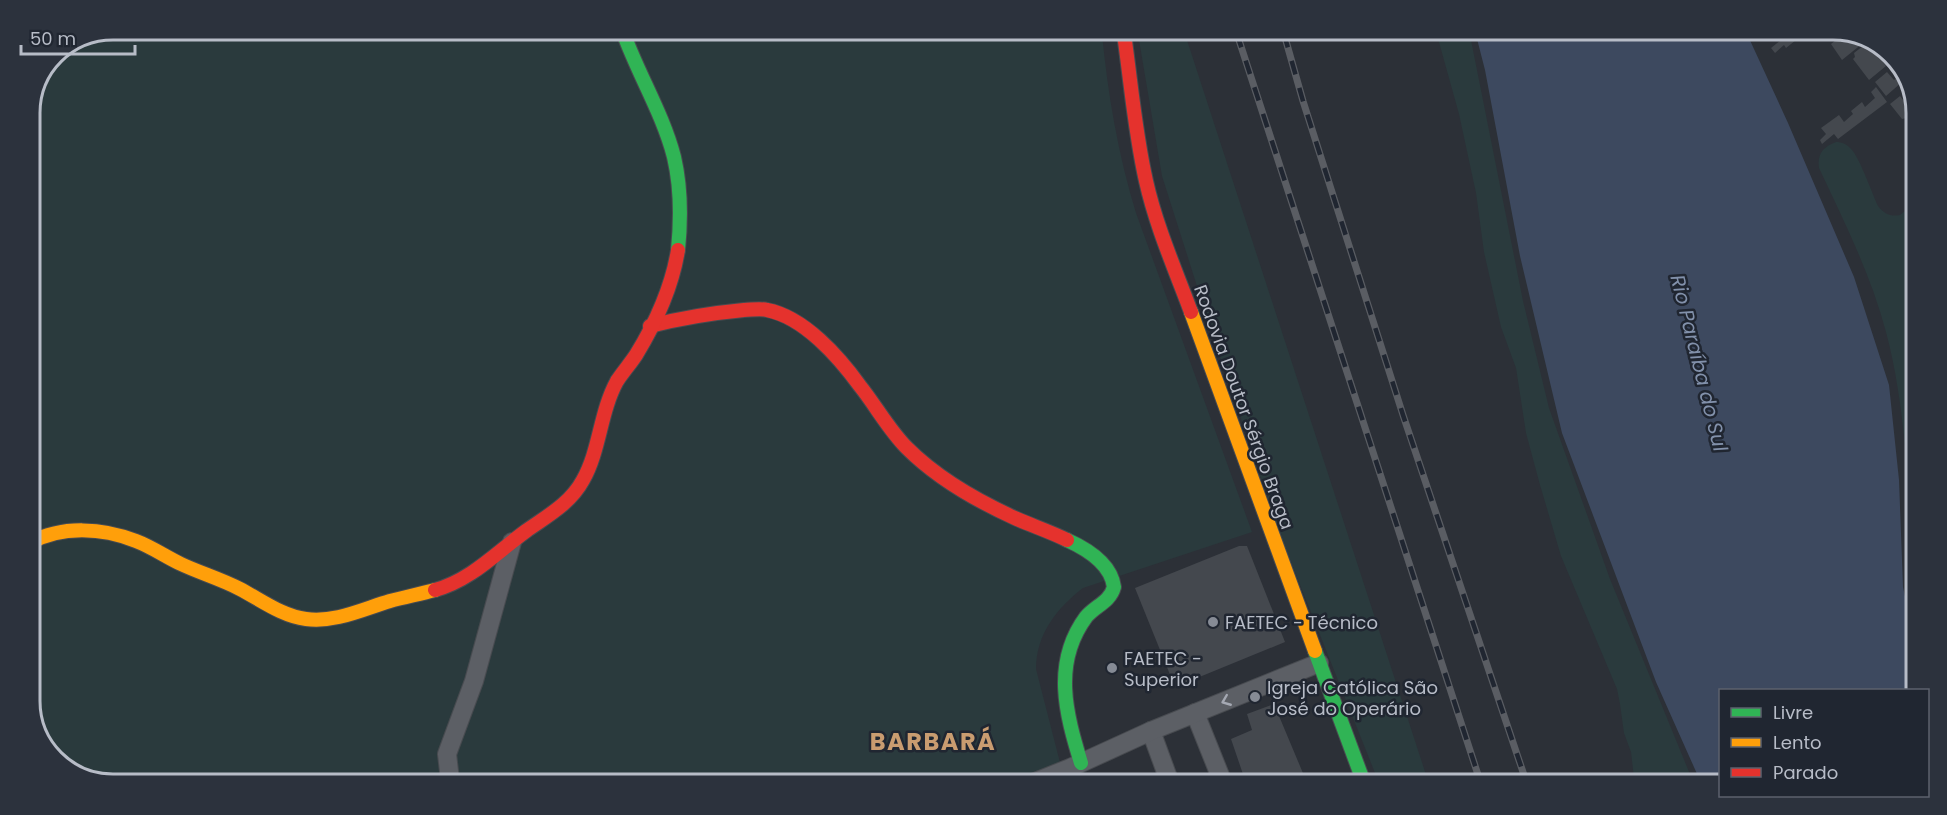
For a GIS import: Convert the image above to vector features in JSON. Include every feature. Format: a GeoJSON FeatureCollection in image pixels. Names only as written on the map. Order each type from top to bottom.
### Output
{"type":"FeatureCollection","features":[{"type":"Feature","properties":{"kind":"street"},"geometry":{"type":"LineString","coordinates":[[41,537],[58,532],[81,530],[121,536],[139,542],[186,566],[224,580],[279,612],[296,618],[313,620],[333,618],[454,584],[570,501],[583,482],[592,462],[608,403],[650,326],[674,270],[679,213],[678,179],[672,146],[626,40]]}},
{"type":"Feature","properties":{"kind":"street","name":"Rodovia Doutor Sérgio Braga"},"geometry":{"type":"LineString","coordinates":[[1125,40],[1134,122],[1146,183],[1169,254],[1361,774]]}},
{"type":"Feature","properties":{"kind":"street"},"geometry":{"type":"LineString","coordinates":[[650,326],[693,315],[747,310],[769,310],[794,320],[829,348],[908,450],[947,480],[1001,512],[1079,545],[1100,559],[1113,582],[1112,593],[1087,616],[1080,627],[1067,658],[1063,680],[1075,766]]}},
{"type":"Feature","properties":{"kind":"street"},"geometry":{"type":"LineString","coordinates":[[449,774],[447,754],[474,681],[512,542]]}},
{"type":"Feature","properties":{"kind":"street"},"geometry":{"type":"LineString","coordinates":[[1055,774],[1151,731],[1318,663]]}},
{"type":"Feature","properties":{"kind":"street"},"geometry":{"type":"LineString","coordinates":[[1195,713],[1219,774]]}},
{"type":"Feature","properties":{"kind":"street"},"geometry":{"type":"LineString","coordinates":[[1151,731],[1167,774]]}},
{"type":"Feature","properties":{"kind":"shaded area"},"geometry":{"type":"Polygon","coordinates":[[[114,40],[1103,40],[1114,124],[1136,213],[1252,532],[1083,588],[1057,613],[1044,633],[1037,656],[1036,669],[1063,774],[114,774],[100,773],[77,765],[59,749],[48,734],[41,706],[41,109],[48,81],[56,69],[77,50],[90,44],[114,40]]]}},
{"type":"Feature","properties":{"kind":"shaded area"},"geometry":{"type":"Polygon","coordinates":[[[1139,40],[1187,40],[1426,774],[1375,774],[1281,537],[1162,176],[1139,40]]]}},
{"type":"Feature","properties":{"kind":"shaded area"},"geometry":{"type":"Polygon","coordinates":[[[1438,40],[1471,40],[1523,301],[1549,408],[1610,579],[1690,774],[1634,774],[1617,689],[1561,556],[1526,433],[1516,368],[1501,327],[1484,252],[1476,193],[1459,114],[1438,40]]]}},
{"type":"Feature","properties":{"kind":"shaded area"},"geometry":{"type":"Polygon","coordinates":[[[1836,142],[1850,148],[1862,168],[1878,206],[1883,211],[1894,216],[1906,210],[1906,464],[1893,360],[1880,311],[1865,269],[1819,168],[1819,159],[1828,146],[1836,142]]]}},
{"type":"Feature","properties":{"kind":"water","name":"Rio Paraíba do Sul"},"geometry":{"type":"Polygon","coordinates":[[[1477,40],[1750,40],[1854,277],[1889,385],[1899,480],[1903,587],[1906,601],[1906,689],[1719,689],[1719,774],[1697,774],[1656,682],[1562,433],[1520,256],[1477,40]]]}},
{"type":"Feature","properties":{"kind":"building"},"geometry":{"type":"Polygon","coordinates":[[[1781,40],[1796,40],[1786,48],[1784,45],[1775,53],[1771,48],[1781,40]]]}},
{"type":"Feature","properties":{"kind":"building"},"geometry":{"type":"Polygon","coordinates":[[[1836,40],[1860,46],[1842,60],[1831,44],[1836,40]]]}},
{"type":"Feature","properties":{"kind":"building"},"geometry":{"type":"Polygon","coordinates":[[[1862,47],[1878,56],[1886,66],[1869,80],[1853,59],[1854,53],[1862,47]]]}},
{"type":"Feature","properties":{"kind":"building"},"geometry":{"type":"Polygon","coordinates":[[[1887,72],[1894,80],[1897,78],[1900,84],[1886,96],[1875,82],[1887,72]]]}},
{"type":"Feature","properties":{"kind":"building"},"geometry":{"type":"Polygon","coordinates":[[[1876,87],[1887,102],[1838,139],[1834,134],[1822,144],[1820,140],[1826,134],[1821,128],[1839,115],[1844,122],[1853,114],[1851,111],[1862,102],[1865,107],[1875,98],[1871,92],[1876,87]]]}},
{"type":"Feature","properties":{"kind":"building"},"geometry":{"type":"Polygon","coordinates":[[[1900,96],[1905,103],[1906,118],[1902,119],[1890,104],[1900,96]]]}},
{"type":"Feature","properties":{"kind":"building","name":"FAETEC - Técnico"},"geometry":{"type":"Polygon","coordinates":[[[1239,546],[1247,546],[1285,642],[1175,687],[1135,588],[1239,546]]]}},
{"type":"Feature","properties":{"kind":"building"},"geometry":{"type":"Polygon","coordinates":[[[1274,704],[1303,774],[1243,774],[1231,739],[1252,730],[1247,714],[1274,704]]]}},
{"type":"Feature","properties":{"kind":"railway"},"geometry":{"type":"LineString","coordinates":[[1239,40],[1478,774]]}},
{"type":"Feature","properties":{"kind":"railway"},"geometry":{"type":"LineString","coordinates":[[1286,40],[1403,415],[1524,774]]}},
{"type":"Feature","properties":{"kind":"traffic: fast"},"geometry":{"type":"LineString","coordinates":[[626,40],[664,125],[674,157],[680,204],[678,250]]}},
{"type":"Feature","properties":{"kind":"traffic: fast"},"geometry":{"type":"LineString","coordinates":[[1067,540],[1097,558],[1108,571],[1114,587],[1106,600],[1086,617],[1075,634],[1069,652],[1065,689],[1071,726],[1081,763]]}},
{"type":"Feature","properties":{"kind":"traffic: fast"},"geometry":{"type":"LineString","coordinates":[[1315,651],[1361,774]]}},
{"type":"Feature","properties":{"kind":"traffic: slow"},"geometry":{"type":"LineString","coordinates":[[1191,312],[1315,651]]}},
{"type":"Feature","properties":{"kind":"traffic: slow"},"geometry":{"type":"LineString","coordinates":[[41,538],[55,533],[83,530],[110,533],[148,546],[188,567],[233,585],[280,611],[306,619],[338,617],[435,590]]}},
{"type":"Feature","properties":{"kind":"traffic: jam"},"geometry":{"type":"LineString","coordinates":[[1125,40],[1136,126],[1150,198],[1191,312]]}},
{"type":"Feature","properties":{"kind":"traffic: jam"},"geometry":{"type":"LineString","coordinates":[[435,590],[472,573],[558,509],[578,488],[589,468],[611,393],[643,343],[662,305],[672,278],[678,250]]}},
{"type":"Feature","properties":{"kind":"traffic: jam"},"geometry":{"type":"LineString","coordinates":[[650,326],[732,311],[758,309],[781,314],[807,329],[831,351],[900,441],[932,470],[987,505],[1067,540]]}},
{"type":"Feature","properties":{"kind":"place","name":"FAETEC - Técnico"},"geometry":{"type":"Point","coordinates":[1213,622]}},
{"type":"Feature","properties":{"kind":"place","name":"FAETEC - Superior"},"geometry":{"type":"Point","coordinates":[1112,668]}},
{"type":"Feature","properties":{"kind":"place","name":"Igreja Católica São José do Operário"},"geometry":{"type":"Point","coordinates":[1255,697]}},
{"type":"Feature","properties":{"kind":"district","name":"BARBARÁ"},"geometry":{"type":"Point","coordinates":[933,741]}}]}
